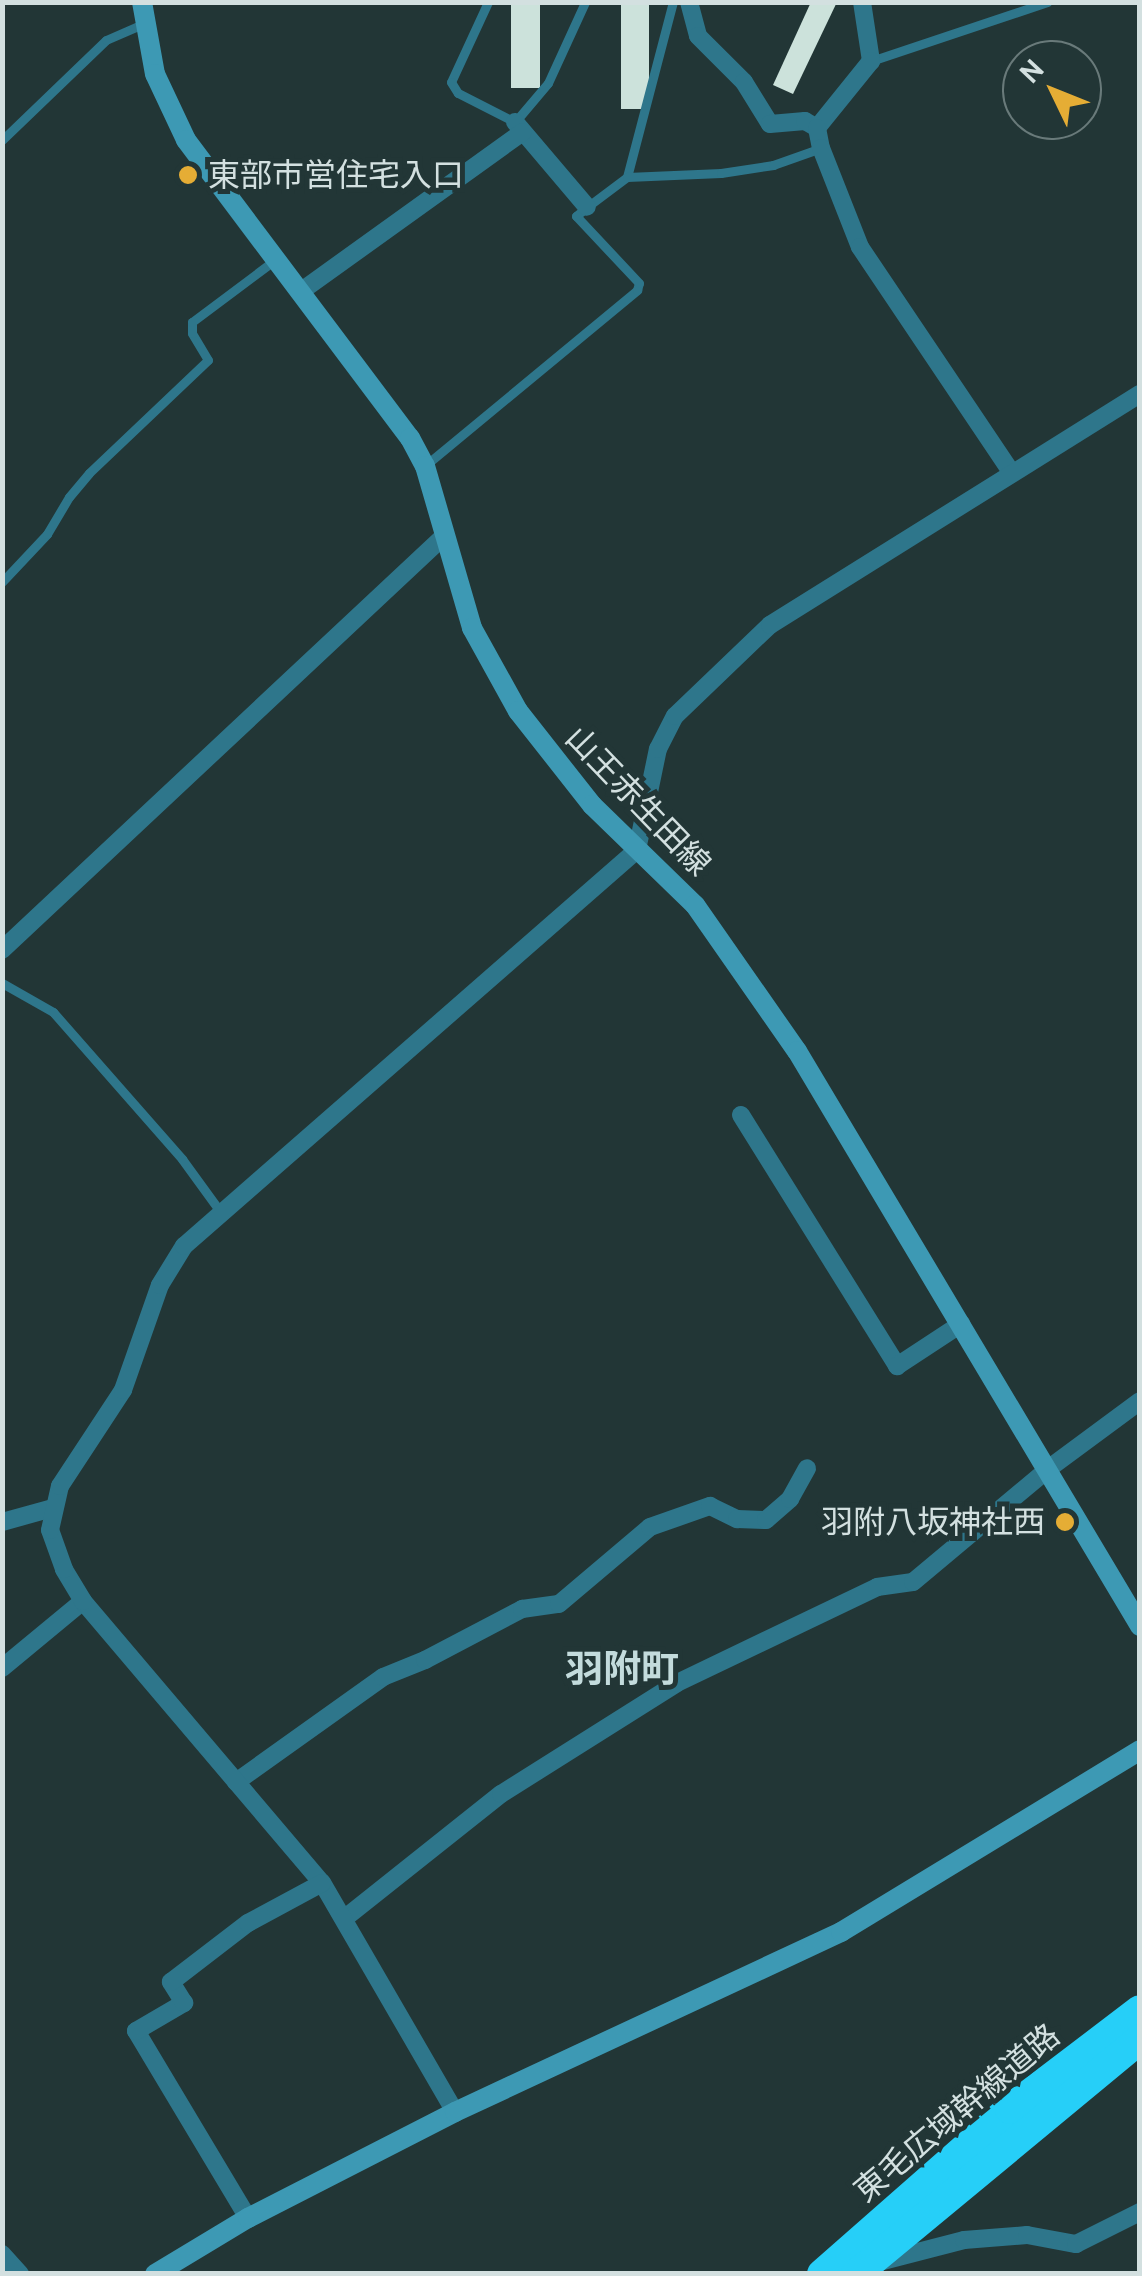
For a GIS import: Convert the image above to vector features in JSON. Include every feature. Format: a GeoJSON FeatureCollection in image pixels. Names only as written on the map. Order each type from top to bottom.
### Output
{"type":"FeatureCollection","features":[{"type":"Feature","properties":{"kind":"highway","name":"東毛広域幹線道路"},"geometry":{"type":"LineString","coordinates":[[822,2274],[1010,2110],[1140,2010]]}},
{"type":"Feature","properties":{"kind":"highway","name":"東毛広域幹線道路"},"geometry":{"type":"LineString","coordinates":[[860,2270],[1140,2039]]}},
{"type":"Feature","properties":{"kind":"main road","name":"山王赤生田線"},"geometry":{"type":"LineString","coordinates":[[143,13],[155,74],[167,105],[203,166],[391,408],[425,466],[472,628],[518,710],[562,771],[695,905],[797,1051],[1140,1626]]}},
{"type":"Feature","properties":{"kind":"main road"},"geometry":{"type":"LineString","coordinates":[[155,2274],[248,2218],[455,2112],[842,1932],[1140,1750]]}},
{"type":"Feature","properties":{"kind":"street"},"geometry":{"type":"LineString","coordinates":[[689,2],[698,36],[744,82],[770,124],[805,122],[818,128]]}},
{"type":"Feature","properties":{"kind":"street"},"geometry":{"type":"LineString","coordinates":[[862,2],[871,61],[818,128],[820,148],[860,247],[1011,472]]}},
{"type":"Feature","properties":{"kind":"street"},"geometry":{"type":"LineString","coordinates":[[300,292],[519,127],[586,207]]}},
{"type":"Feature","properties":{"kind":"street"},"geometry":{"type":"LineString","coordinates":[[455,2112],[322,1883],[83,1601],[64,1569],[50,1530],[60,1486],[124,1390],[160,1285],[184,1246],[637,850],[658,749],[675,716],[770,625],[1140,394]]}},
{"type":"Feature","properties":{"kind":"street"},"geometry":{"type":"LineString","coordinates":[[2,950],[444,536]]}},
{"type":"Feature","properties":{"kind":"street"},"geometry":{"type":"LineString","coordinates":[[741,1114],[896,1366],[961,1324]]}},
{"type":"Feature","properties":{"kind":"street"},"geometry":{"type":"LineString","coordinates":[[345,1918],[501,1794],[677,1684],[877,1586],[913,1582],[1048,1469],[1140,1401]]}},
{"type":"Feature","properties":{"kind":"street"},"geometry":{"type":"LineString","coordinates":[[236,1782],[382,1676],[425,1660],[522,1609],[560,1604],[650,1527],[710,1506],[737,1520],[766,1520],[790,1499],[807,1468]]}},
{"type":"Feature","properties":{"kind":"street"},"geometry":{"type":"LineString","coordinates":[[2,1522],[53,1508]]}},
{"type":"Feature","properties":{"kind":"street"},"geometry":{"type":"LineString","coordinates":[[2,1668],[83,1601]]}},
{"type":"Feature","properties":{"kind":"street"},"geometry":{"type":"LineString","coordinates":[[248,2218],[136,2032],[184,2003],[170,1982],[248,1923],[322,1883]]}},
{"type":"Feature","properties":{"kind":"street"},"geometry":{"type":"LineString","coordinates":[[860,2270],[964,2240],[1026,2235],[1076,2244],[1140,2212]]}},
{"type":"Feature","properties":{"kind":"street"},"geometry":{"type":"LineString","coordinates":[[2,2254],[20,2274]]}},
{"type":"Feature","properties":{"kind":"lane"},"geometry":{"type":"LineString","coordinates":[[488,2],[451,82],[458,93],[519,127],[548,83],[585,2]]}},
{"type":"Feature","properties":{"kind":"lane"},"geometry":{"type":"LineString","coordinates":[[627,178],[673,2]]}},
{"type":"Feature","properties":{"kind":"lane"},"geometry":{"type":"LineString","coordinates":[[871,61],[1047,2]]}},
{"type":"Feature","properties":{"kind":"lane"},"geometry":{"type":"LineString","coordinates":[[2,140],[106,40],[143,13]]}},
{"type":"Feature","properties":{"kind":"lane"},"geometry":{"type":"LineString","coordinates":[[425,466],[637,290],[639,283],[576,216],[586,207],[627,178],[721,173],[772,165],[820,148]]}},
{"type":"Feature","properties":{"kind":"lane"},"geometry":{"type":"LineString","coordinates":[[2,582],[47,534],[69,496],[90,473],[208,360],[192,334],[192,322],[274,260]]}},
{"type":"Feature","properties":{"kind":"lane"},"geometry":{"type":"LineString","coordinates":[[2,983],[53,1012],[182,1159],[222,1214]]}},
{"type":"Feature","properties":{"kind":"building"},"geometry":{"type":"Polygon","coordinates":[[[511,2],[540,2],[540,88],[511,88],[511,2]]]}},
{"type":"Feature","properties":{"kind":"building"},"geometry":{"type":"Polygon","coordinates":[[[621,2],[649,2],[649,109],[621,109],[621,2]]]}},
{"type":"Feature","properties":{"kind":"building"},"geometry":{"type":"Polygon","coordinates":[[[811,2],[837,2],[793,94],[773,85],[811,2]]]}},
{"type":"Feature","properties":{"kind":"place","name":"東部市営住宅入口"},"geometry":{"type":"Point","coordinates":[188,175]}},
{"type":"Feature","properties":{"kind":"place","name":"羽附八坂神社西"},"geometry":{"type":"Point","coordinates":[1065,1522]}},
{"type":"Feature","properties":{"kind":"district","name":"羽附町"},"geometry":{"type":"Point","coordinates":[622,1669]}}]}
